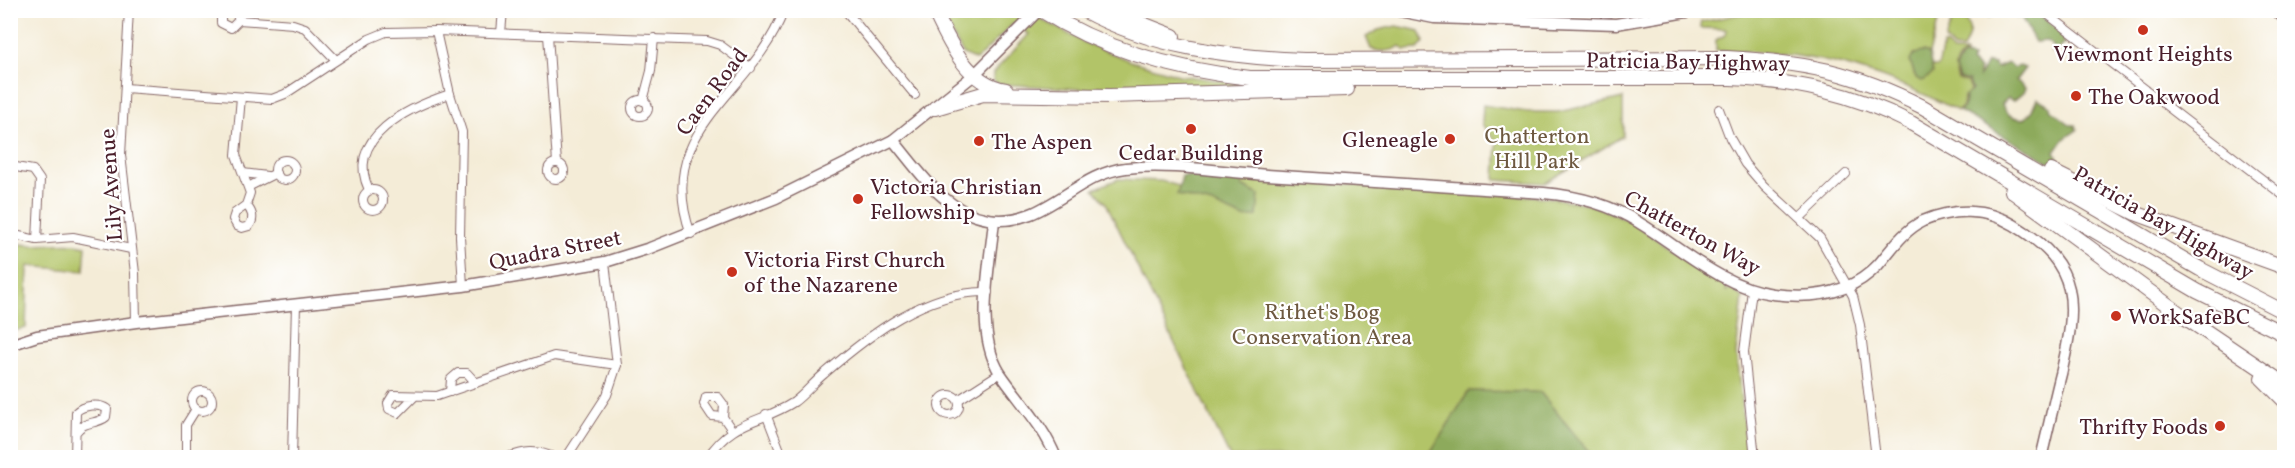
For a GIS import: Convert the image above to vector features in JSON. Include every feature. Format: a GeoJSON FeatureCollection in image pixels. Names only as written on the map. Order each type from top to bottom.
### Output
{"type":"FeatureCollection","features":[{"type":"Feature","properties":{"kind":"highway"},"geometry":{"type":"LineString","coordinates":[[934,10],[954,50],[974,75],[1002,89],[1040,94]]}},
{"type":"Feature","properties":{"kind":"highway","name":"Patricia Bay Highway"},"geometry":{"type":"LineString","coordinates":[[1040,10],[1079,32],[1122,50],[1168,65],[1225,75],[1290,80],[1730,78],[1785,82],[1857,99],[1911,123],[2197,291],[2284,334]]}},
{"type":"Feature","properties":{"kind":"highway","name":"Patricia Bay Highway"},"geometry":{"type":"LineString","coordinates":[[1083,10],[1132,32],[1191,49],[1245,57],[1304,60],[1727,58],[1814,66],[1856,77],[1923,107],[2200,269],[2284,312]]}},
{"type":"Feature","properties":{"kind":"highway"},"geometry":{"type":"LineString","coordinates":[[1107,10],[1182,38],[1225,48],[1282,54],[1304,60]]}},
{"type":"Feature","properties":{"kind":"highway"},"geometry":{"type":"LineString","coordinates":[[1814,66],[1831,65],[1881,81],[1944,111],[2102,198],[2192,235],[2284,267]]}},
{"type":"Feature","properties":{"kind":"highway"},"geometry":{"type":"LineString","coordinates":[[935,108],[983,94],[1110,96],[1555,84],[1573,79]]}},
{"type":"Feature","properties":{"kind":"highway"},"geometry":{"type":"LineString","coordinates":[[1911,123],[1998,181],[2180,314],[2275,388],[2284,400]]}},
{"type":"Feature","properties":{"kind":"highway"},"geometry":{"type":"LineString","coordinates":[[2180,314],[2284,384]]}},
{"type":"Feature","properties":{"kind":"street","name":"Lily Avenue"},"geometry":{"type":"LineString","coordinates":[[129,10],[121,155],[132,249],[136,322]]}},
{"type":"Feature","properties":{"kind":"street"},"geometry":{"type":"LineString","coordinates":[[225,10],[220,19],[224,26],[231,28],[239,20],[293,24],[305,28],[336,60]]}},
{"type":"Feature","properties":{"kind":"street"},"geometry":{"type":"LineString","coordinates":[[235,10],[239,20]]}},
{"type":"Feature","properties":{"kind":"street"},"geometry":{"type":"LineString","coordinates":[[501,33],[503,10]]}},
{"type":"Feature","properties":{"kind":"street","name":"Caen Road"},"geometry":{"type":"LineString","coordinates":[[691,234],[684,214],[682,196],[685,163],[690,146],[705,121],[751,68],[775,35],[784,10]]}},
{"type":"Feature","properties":{"kind":"street"},"geometry":{"type":"LineString","coordinates":[[845,10],[915,95]]}},
{"type":"Feature","properties":{"kind":"street","name":"Quadra Street"},"geometry":{"type":"LineString","coordinates":[[10,345],[37,336],[136,322],[463,286],[606,262],[691,234],[776,198],[893,140],[974,75],[1040,10]]}},
{"type":"Feature","properties":{"kind":"street"},"geometry":{"type":"LineString","coordinates":[[1394,10],[1434,18],[1616,24],[1698,10]]}},
{"type":"Feature","properties":{"kind":"street"},"geometry":{"type":"LineString","coordinates":[[2042,10],[2284,196]]}},
{"type":"Feature","properties":{"kind":"street"},"geometry":{"type":"LineString","coordinates":[[2275,10],[2284,18]]}},
{"type":"Feature","properties":{"kind":"street"},"geometry":{"type":"LineString","coordinates":[[125,88],[272,99],[285,94],[369,39],[386,33],[436,31],[707,41],[720,45],[751,68]]}},
{"type":"Feature","properties":{"kind":"street"},"geometry":{"type":"LineString","coordinates":[[436,31],[450,94],[462,132],[460,237],[463,286]]}},
{"type":"Feature","properties":{"kind":"street"},"geometry":{"type":"LineString","coordinates":[[548,35],[557,163]]}},
{"type":"Feature","properties":{"kind":"street"},"geometry":{"type":"LineString","coordinates":[[643,101],[651,71],[654,38]]}},
{"type":"Feature","properties":{"kind":"street"},"geometry":{"type":"LineString","coordinates":[[369,190],[365,182],[365,159],[367,149],[378,133],[422,103],[450,94]]}},
{"type":"Feature","properties":{"kind":"street"},"geometry":{"type":"LineString","coordinates":[[241,97],[236,155],[249,186],[250,193],[246,205]]}},
{"type":"Feature","properties":{"kind":"street"},"geometry":{"type":"LineString","coordinates":[[1719,109],[1730,138],[1745,164],[1764,186],[1820,238],[1848,286],[1859,318],[1876,458]]}},
{"type":"Feature","properties":{"kind":"street","name":"Chatterton Way"},"geometry":{"type":"LineString","coordinates":[[893,140],[950,204],[973,216],[994,220],[1033,215],[1095,178],[1125,168],[1544,193],[1583,198],[1620,212],[1712,270],[1752,290],[1772,294],[1809,295],[1848,286],[1876,266],[1894,244],[1920,223],[1951,213],[1975,212],[2001,217],[2047,249],[2060,266],[2069,286],[2073,307],[2071,333],[2041,458]]}},
{"type":"Feature","properties":{"kind":"street"},"geometry":{"type":"LineString","coordinates":[[10,166],[33,170],[40,180],[37,240]]}},
{"type":"Feature","properties":{"kind":"street"},"geometry":{"type":"LineString","coordinates":[[243,173],[267,176]]}},
{"type":"Feature","properties":{"kind":"street"},"geometry":{"type":"LineString","coordinates":[[249,186],[276,173]]}},
{"type":"Feature","properties":{"kind":"street"},"geometry":{"type":"LineString","coordinates":[[1800,218],[1846,174]]}},
{"type":"Feature","properties":{"kind":"street"},"geometry":{"type":"LineString","coordinates":[[994,220],[986,334],[990,352],[1000,373],[1043,434],[1056,458]]}},
{"type":"Feature","properties":{"kind":"street"},"geometry":{"type":"LineString","coordinates":[[10,234],[37,240],[73,237],[132,249]]}},
{"type":"Feature","properties":{"kind":"street"},"geometry":{"type":"LineString","coordinates":[[566,458],[607,394],[617,365],[606,262]]}},
{"type":"Feature","properties":{"kind":"street"},"geometry":{"type":"LineString","coordinates":[[1752,290],[1744,352],[1755,458]]}},
{"type":"Feature","properties":{"kind":"street"},"geometry":{"type":"LineString","coordinates":[[707,458],[732,430],[794,402],[860,343],[908,314],[958,292],[988,292]]}},
{"type":"Feature","properties":{"kind":"street"},"geometry":{"type":"LineString","coordinates":[[292,458],[296,304]]}},
{"type":"Feature","properties":{"kind":"street"},"geometry":{"type":"LineString","coordinates":[[414,397],[437,396],[554,356],[617,365]]}},
{"type":"Feature","properties":{"kind":"street"},"geometry":{"type":"LineString","coordinates":[[450,392],[451,379],[458,373],[467,373],[476,382]]}},
{"type":"Feature","properties":{"kind":"street"},"geometry":{"type":"LineString","coordinates":[[958,400],[1000,373]]}},
{"type":"Feature","properties":{"kind":"street"},"geometry":{"type":"LineString","coordinates":[[75,458],[75,415],[80,408],[100,405],[107,409],[106,417],[102,420],[84,423],[76,432]]}},
{"type":"Feature","properties":{"kind":"street"},"geometry":{"type":"LineString","coordinates":[[186,458],[186,425],[196,409]]}},
{"type":"Feature","properties":{"kind":"street"},"geometry":{"type":"LineString","coordinates":[[766,414],[783,458]]}},
{"type":"Feature","properties":{"kind":"street"},"geometry":{"type":"LineString","coordinates":[[723,417],[732,430]]}},
{"type":"Feature","properties":{"kind":"street"},"geometry":{"type":"LineString","coordinates":[[506,458],[528,451],[540,451],[555,458]]}},
{"type":"Feature","properties":{"kind":"green space"},"geometry":{"type":"Polygon","coordinates":[[[1761,10],[1941,11],[1929,54],[1923,52],[1912,65],[1914,74],[1932,74],[1931,67],[1938,67],[1943,45],[1946,45],[1953,52],[1965,52],[1965,56],[1962,55],[1957,61],[1955,70],[1958,80],[1968,82],[1971,90],[1964,96],[1963,106],[1958,111],[1898,83],[1841,64],[1781,54],[1716,51],[1716,40],[1725,35],[1726,29],[1701,28],[1701,22],[1761,10]]]}},
{"type":"Feature","properties":{"kind":"green space"},"geometry":{"type":"Polygon","coordinates":[[[939,11],[1027,11],[1083,42],[1131,61],[1179,75],[1252,85],[1251,87],[1095,90],[998,84],[993,80],[993,73],[1029,34],[1013,24],[976,60],[963,54],[939,11]]]}},
{"type":"Feature","properties":{"kind":"green space"},"geometry":{"type":"Polygon","coordinates":[[[1953,11],[1962,11],[1968,26],[1969,33],[1963,49],[1954,49],[1945,40],[1955,12],[1953,11]]]}},
{"type":"Feature","properties":{"kind":"green space"},"geometry":{"type":"Polygon","coordinates":[[[1982,11],[2034,11],[2060,31],[2064,42],[2055,54],[2051,52],[2054,47],[2047,41],[2035,42],[2020,15],[2017,18],[2012,12],[2006,12],[2003,16],[1996,13],[1989,17],[1982,11]]]}},
{"type":"Feature","properties":{"kind":"green space"},"geometry":{"type":"Polygon","coordinates":[[[1397,26],[1420,31],[1424,42],[1418,49],[1405,50],[1400,46],[1386,51],[1371,49],[1366,37],[1378,30],[1397,26]]]}},
{"type":"Feature","properties":{"kind":"green space"},"geometry":{"type":"Polygon","coordinates":[[[1923,52],[1929,54],[1933,74],[1922,81],[1916,78],[1910,61],[1914,54],[1923,52]]]}},
{"type":"Feature","properties":{"kind":"green space"},"geometry":{"type":"Polygon","coordinates":[[[1962,56],[1973,58],[1971,62],[1979,69],[1979,76],[1987,63],[1995,64],[1996,68],[2008,63],[2014,68],[2020,66],[2025,68],[2016,80],[2025,88],[2023,93],[2013,101],[2008,98],[2002,104],[2010,115],[2024,119],[2031,112],[2037,98],[2051,106],[2050,109],[2071,125],[2075,125],[2077,130],[2064,139],[2055,152],[2058,159],[2056,166],[1959,111],[1964,107],[1965,96],[1972,90],[1969,81],[1959,79],[1955,68],[1962,56]]]}},
{"type":"Feature","properties":{"kind":"green space","name":"Chatterton Hill Park"},"geometry":{"type":"Polygon","coordinates":[[[1623,98],[1623,136],[1545,183],[1495,180],[1497,143],[1482,124],[1483,105],[1527,112],[1558,112],[1623,98]]]}},
{"type":"Feature","properties":{"kind":"green space"},"geometry":{"type":"Polygon","coordinates":[[[1182,176],[1242,177],[1242,186],[1259,195],[1257,216],[1244,218],[1212,204],[1177,195],[1182,176]]]}},
{"type":"Feature","properties":{"kind":"green space","name":"Rithet's Bog Conservation Area"},"geometry":{"type":"Polygon","coordinates":[[[1242,177],[1545,197],[1589,204],[1628,220],[1727,287],[1726,291],[1730,289],[1743,297],[1736,353],[1747,457],[1230,457],[1106,203],[1094,189],[1118,179],[1161,181],[1207,194],[1244,182],[1242,177]]]}},
{"type":"Feature","properties":{"kind":"green space"},"geometry":{"type":"Polygon","coordinates":[[[11,242],[30,245],[77,244],[86,246],[84,271],[28,266],[26,328],[14,331],[10,325],[11,242]]]}},
{"type":"Feature","properties":{"kind":"green space"},"geometry":{"type":"Polygon","coordinates":[[[1469,391],[1540,392],[1589,452],[1587,457],[1438,457],[1430,453],[1469,391]]]}},
{"type":"Feature","properties":{"kind":"place","name":"Viewmont Heights"},"geometry":{"type":"Point","coordinates":[2143,30]}},
{"type":"Feature","properties":{"kind":"place","name":"The Oakwood"},"geometry":{"type":"Point","coordinates":[2076,96]}},
{"type":"Feature","properties":{"kind":"place","name":"Cedar Building"},"geometry":{"type":"Point","coordinates":[1191,129]}},
{"type":"Feature","properties":{"kind":"place","name":"Gleneagle"},"geometry":{"type":"Point","coordinates":[1450,139]}},
{"type":"Feature","properties":{"kind":"place","name":"The Aspen"},"geometry":{"type":"Point","coordinates":[979,141]}},
{"type":"Feature","properties":{"kind":"place","name":"Victoria Christian Fellowship"},"geometry":{"type":"Point","coordinates":[858,199]}},
{"type":"Feature","properties":{"kind":"place","name":"Victoria First Church of the Nazarene"},"geometry":{"type":"Point","coordinates":[732,272]}},
{"type":"Feature","properties":{"kind":"place","name":"WorkSafeBC"},"geometry":{"type":"Point","coordinates":[2116,316]}},
{"type":"Feature","properties":{"kind":"place","name":"Thrifty Foods"},"geometry":{"type":"Point","coordinates":[2220,426]}}]}
